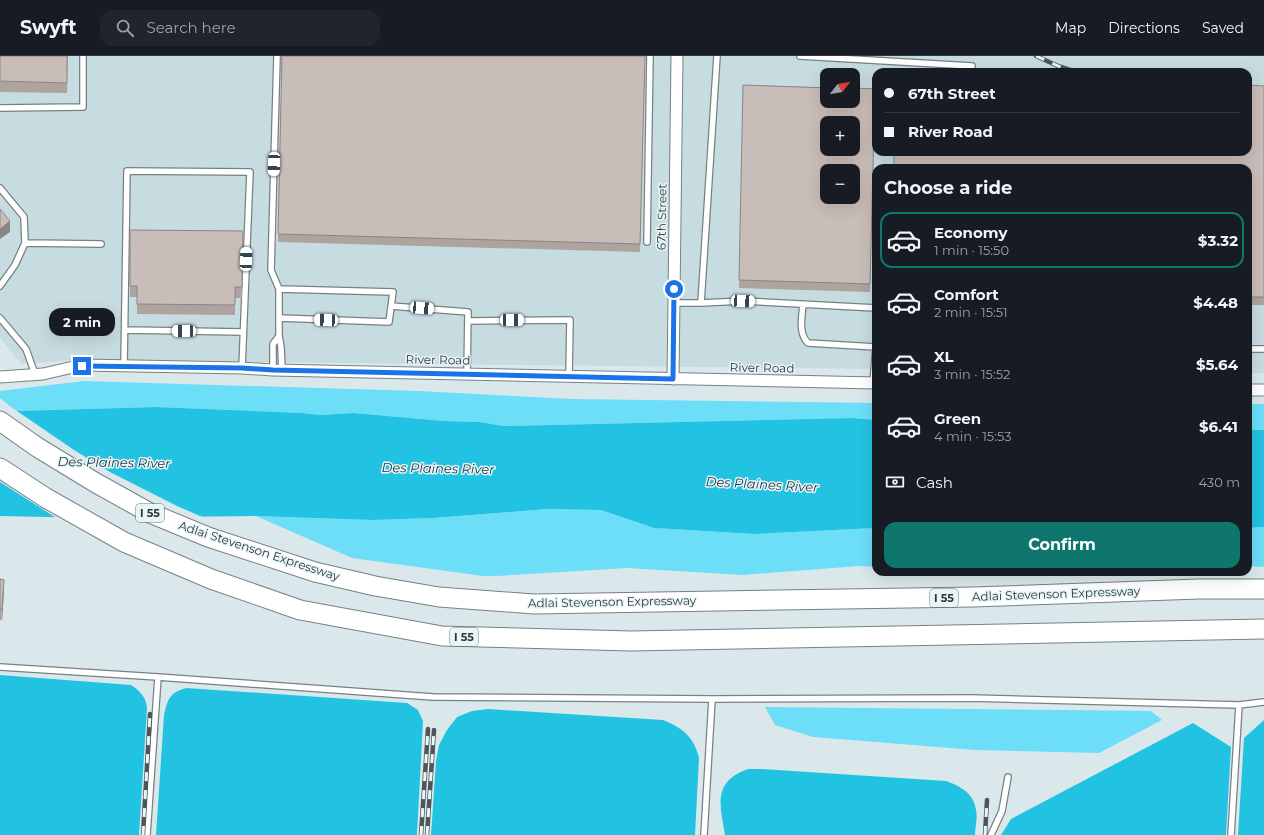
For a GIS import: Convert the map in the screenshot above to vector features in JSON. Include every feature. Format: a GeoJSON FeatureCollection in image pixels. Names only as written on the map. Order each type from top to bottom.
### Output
{"type":"FeatureCollection","features":[{"type":"Feature","properties":{"kind":"highway","name":"Adlai Stevenson Expressway"},"geometry":{"type":"LineString","coordinates":[[0,421],[96,483],[150,513],[208,537],[315,572],[375,586],[439,597],[534,604],[973,597],[1264,588]]}},
{"type":"Feature","properties":{"kind":"highway","name":"I 55"},"geometry":{"type":"LineString","coordinates":[[0,468],[46,498],[124,542],[211,579],[300,610],[442,636],[631,641],[1264,629]]}},
{"type":"Feature","properties":{"kind":"street","name":"67th Street"},"geometry":{"type":"LineString","coordinates":[[673,379],[677,56]]}},
{"type":"Feature","properties":{"kind":"street","name":"River Road"},"geometry":{"type":"LineString","coordinates":[[0,377],[35,374],[82,366],[124,366],[872,383]]}},
{"type":"Feature","properties":{"kind":"street"},"geometry":{"type":"LineString","coordinates":[[1252,390],[1264,390]]}},
{"type":"Feature","properties":{"kind":"lane"},"geometry":{"type":"LineString","coordinates":[[0,108],[83,107],[83,56]]}},
{"type":"Feature","properties":{"kind":"lane"},"geometry":{"type":"LineString","coordinates":[[277,56],[271,270],[279,289],[279,336],[281,347],[278,370]]}},
{"type":"Feature","properties":{"kind":"lane"},"geometry":{"type":"LineString","coordinates":[[647,242],[650,56]]}},
{"type":"Feature","properties":{"kind":"lane"},"geometry":{"type":"LineString","coordinates":[[701,303],[717,56]]}},
{"type":"Feature","properties":{"kind":"lane"},"geometry":{"type":"LineString","coordinates":[[800,56],[972,66]]}},
{"type":"Feature","properties":{"kind":"lane"},"geometry":{"type":"LineString","coordinates":[[124,366],[127,171],[250,172],[242,368]]}},
{"type":"Feature","properties":{"kind":"lane"},"geometry":{"type":"LineString","coordinates":[[0,188],[24,217],[25,244],[15,265],[0,286]]}},
{"type":"Feature","properties":{"kind":"lane"},"geometry":{"type":"LineString","coordinates":[[25,244],[101,244]]}},
{"type":"Feature","properties":{"kind":"lane"},"geometry":{"type":"LineString","coordinates":[[279,289],[393,292],[389,322],[279,318]]}},
{"type":"Feature","properties":{"kind":"lane"},"geometry":{"type":"LineString","coordinates":[[674,303],[743,301],[872,308]]}},
{"type":"Feature","properties":{"kind":"lane"},"geometry":{"type":"LineString","coordinates":[[803,304],[802,333],[808,343],[872,346]]}},
{"type":"Feature","properties":{"kind":"lane"},"geometry":{"type":"LineString","coordinates":[[391,306],[468,312],[467,374]]}},
{"type":"Feature","properties":{"kind":"lane"},"geometry":{"type":"LineString","coordinates":[[0,318],[26,349],[35,374]]}},
{"type":"Feature","properties":{"kind":"lane"},"geometry":{"type":"LineString","coordinates":[[468,321],[570,320],[569,376]]}},
{"type":"Feature","properties":{"kind":"lane"},"geometry":{"type":"LineString","coordinates":[[125,330],[243,332]]}},
{"type":"Feature","properties":{"kind":"lane"},"geometry":{"type":"LineString","coordinates":[[278,370],[274,344],[279,336]]}},
{"type":"Feature","properties":{"kind":"lane"},"geometry":{"type":"LineString","coordinates":[[1252,349],[1264,349]]}},
{"type":"Feature","properties":{"kind":"lane"},"geometry":{"type":"LineString","coordinates":[[0,667],[433,697],[971,698],[1240,705],[1264,702]]}},
{"type":"Feature","properties":{"kind":"lane"},"geometry":{"type":"LineString","coordinates":[[147,835],[158,677]]}},
{"type":"Feature","properties":{"kind":"lane"},"geometry":{"type":"LineString","coordinates":[[704,835],[712,698]]}},
{"type":"Feature","properties":{"kind":"lane"},"geometry":{"type":"LineString","coordinates":[[1231,835],[1240,705]]}},
{"type":"Feature","properties":{"kind":"lane"},"geometry":{"type":"LineString","coordinates":[[991,835],[1002,811],[1008,777]]}},
{"type":"Feature","properties":{"kind":"shaded area"},"geometry":{"type":"Polygon","coordinates":[[[0,56],[1264,56],[1264,373],[1252,373],[1252,164],[872,164],[872,369],[77,360],[22,364],[0,338],[0,56]]]}},
{"type":"Feature","properties":{"kind":"shaded area"},"geometry":{"type":"Polygon","coordinates":[[[84,381],[419,391],[572,399],[872,403],[872,420],[852,418],[503,426],[480,422],[444,421],[354,413],[321,415],[156,407],[16,411],[0,398],[0,391],[84,381]]]}},
{"type":"Feature","properties":{"kind":"shaded area"},"geometry":{"type":"Polygon","coordinates":[[[1252,404],[1264,404],[1264,430],[1252,430],[1252,404]]]}},
{"type":"Feature","properties":{"kind":"shaded area"},"geometry":{"type":"Polygon","coordinates":[[[548,509],[601,510],[654,528],[754,534],[872,528],[872,567],[859,566],[743,575],[627,568],[483,576],[352,558],[256,516],[372,520],[433,518],[548,509]]]}},
{"type":"Feature","properties":{"kind":"shaded area"},"geometry":{"type":"Polygon","coordinates":[[[1264,527],[1264,567],[1252,566],[1252,528],[1264,527]]]}},
{"type":"Feature","properties":{"kind":"shaded area"},"geometry":{"type":"Polygon","coordinates":[[[765,707],[1151,711],[1162,720],[1099,753],[975,750],[813,737],[775,725],[765,707]]]}},
{"type":"Feature","properties":{"kind":"water","name":"Des Plaines River"},"geometry":{"type":"Polygon","coordinates":[[[156,407],[321,415],[354,413],[444,421],[480,422],[503,426],[852,418],[872,420],[872,528],[754,534],[654,528],[601,510],[548,509],[433,518],[372,520],[256,516],[94,518],[0,516],[0,410],[16,411],[156,407]]]}},
{"type":"Feature","properties":{"kind":"water"},"geometry":{"type":"Polygon","coordinates":[[[1252,430],[1264,430],[1264,527],[1252,528],[1252,430]]]}},
{"type":"Feature","properties":{"kind":"water"},"geometry":{"type":"Polygon","coordinates":[[[0,675],[131,685],[140,692],[144,697],[147,708],[139,835],[0,835],[0,675]]]}},
{"type":"Feature","properties":{"kind":"water"},"geometry":{"type":"Polygon","coordinates":[[[186,688],[407,703],[418,710],[423,721],[417,835],[156,835],[164,715],[170,697],[176,692],[186,688]]]}},
{"type":"Feature","properties":{"kind":"water"},"geometry":{"type":"Polygon","coordinates":[[[488,709],[663,720],[676,726],[691,739],[699,758],[695,835],[431,835],[436,761],[439,745],[447,730],[457,717],[472,711],[488,709]]]}},
{"type":"Feature","properties":{"kind":"water"},"geometry":{"type":"Polygon","coordinates":[[[1264,720],[1264,835],[1238,835],[1244,738],[1264,720]]]}},
{"type":"Feature","properties":{"kind":"water"},"geometry":{"type":"Polygon","coordinates":[[[1193,723],[1231,747],[1226,835],[1001,835],[1011,819],[1193,723]]]}},
{"type":"Feature","properties":{"kind":"water"},"geometry":{"type":"Polygon","coordinates":[[[748,769],[946,781],[966,791],[975,804],[977,819],[975,835],[725,835],[721,814],[721,796],[724,788],[736,774],[748,769]]]}},
{"type":"Feature","properties":{"kind":"pier"},"geometry":{"type":"Polygon","coordinates":[[[0,408],[14,409],[74,450],[110,472],[177,506],[207,519],[58,519],[0,482],[0,408]]]}},
{"type":"Feature","properties":{"kind":"building"},"geometry":{"type":"Polygon","coordinates":[[[0,56],[67,56],[67,83],[0,81],[0,56]]]}},
{"type":"Feature","properties":{"kind":"building"},"geometry":{"type":"Polygon","coordinates":[[[282,56],[645,56],[640,244],[278,234],[282,56]]]}},
{"type":"Feature","properties":{"kind":"building"},"geometry":{"type":"Polygon","coordinates":[[[743,85],[820,88],[820,108],[860,108],[860,88],[872,89],[872,156],[873,156],[870,284],[739,280],[743,85]]]}},
{"type":"Feature","properties":{"kind":"building"},"geometry":{"type":"Polygon","coordinates":[[[1252,85],[1264,86],[1264,297],[1252,297],[1252,164],[894,164],[894,156],[1252,156],[1252,85]]]}},
{"type":"Feature","properties":{"kind":"building"},"geometry":{"type":"Polygon","coordinates":[[[0,209],[10,221],[0,229],[0,209]]]}},
{"type":"Feature","properties":{"kind":"building"},"geometry":{"type":"Polygon","coordinates":[[[130,230],[243,231],[242,287],[235,287],[235,305],[137,304],[137,286],[130,286],[130,230]]]}},
{"type":"Feature","properties":{"kind":"building"},"geometry":{"type":"Polygon","coordinates":[[[0,579],[4,580],[2,609],[0,609],[0,579]]]}},
{"type":"Feature","properties":{"kind":"railway"},"geometry":{"type":"LineString","coordinates":[[1036,56],[1064,68]]}},
{"type":"Feature","properties":{"kind":"railway"},"geometry":{"type":"LineString","coordinates":[[143,835],[150,714]]}},
{"type":"Feature","properties":{"kind":"railway"},"geometry":{"type":"LineString","coordinates":[[421,835],[428,729]]}},
{"type":"Feature","properties":{"kind":"railway"},"geometry":{"type":"LineString","coordinates":[[427,835],[434,730]]}},
{"type":"Feature","properties":{"kind":"railway"},"geometry":{"type":"LineString","coordinates":[[985,835],[987,800]]}},
{"type":"Feature","properties":{"kind":"route"},"geometry":{"type":"LineString","coordinates":[[82,366],[242,368],[273,370],[673,379],[674,289]]}}]}
